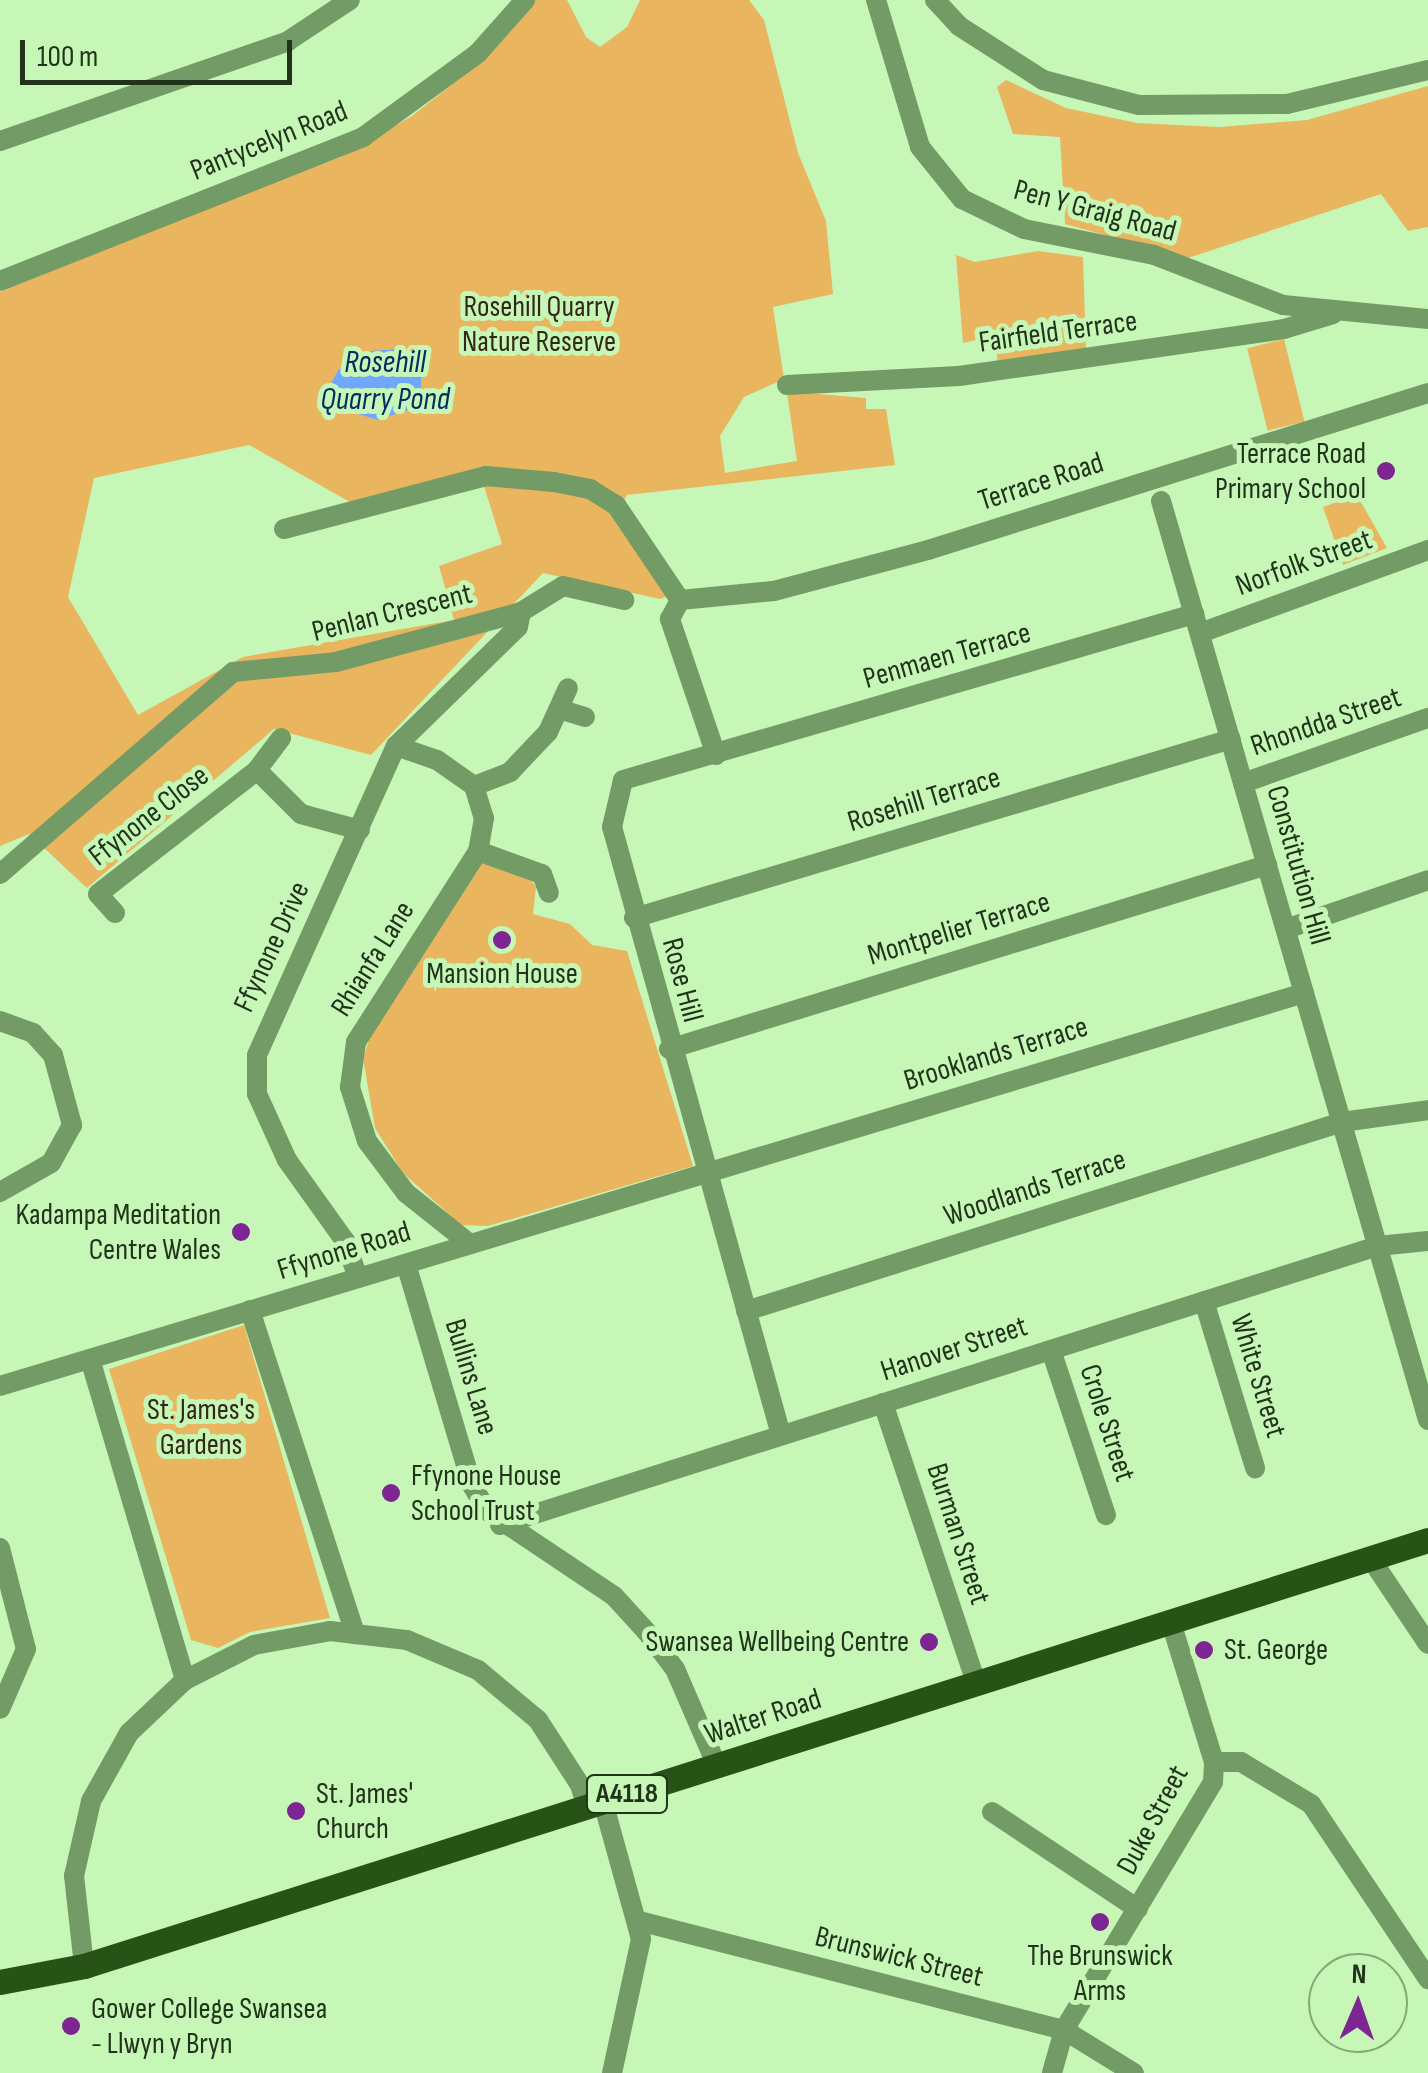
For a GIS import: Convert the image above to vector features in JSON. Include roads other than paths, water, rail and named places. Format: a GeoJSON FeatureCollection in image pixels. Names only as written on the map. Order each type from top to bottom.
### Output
{"type":"FeatureCollection","features":[{"type":"Feature","properties":{"kind":"main road","name":"Walter Road"},"geometry":{"type":"LineString","coordinates":[[0,1982],[84,1966],[1428,1540]]}},
{"type":"Feature","properties":{"kind":"street"},"geometry":{"type":"LineString","coordinates":[[0,141],[288,40],[350,0]]}},
{"type":"Feature","properties":{"kind":"street","name":"Pantycelyn Road"},"geometry":{"type":"LineString","coordinates":[[0,281],[363,137],[478,53],[524,0]]}},
{"type":"Feature","properties":{"kind":"street","name":"Pen Y Graig Road"},"geometry":{"type":"LineString","coordinates":[[876,0],[920,147],[962,199],[1024,229],[1154,255],[1284,306],[1333,314],[1428,319]]}},
{"type":"Feature","properties":{"kind":"street"},"geometry":{"type":"LineString","coordinates":[[934,0],[959,26],[1043,80],[1139,105],[1287,104],[1428,70]]}},
{"type":"Feature","properties":{"kind":"street","name":"Fairfield Terrace"},"geometry":{"type":"LineString","coordinates":[[788,385],[959,376],[1284,329],[1333,314]]}},
{"type":"Feature","properties":{"kind":"street","name":"Terrace Road"},"geometry":{"type":"LineString","coordinates":[[675,604],[774,591],[928,550],[1428,392]]}},
{"type":"Feature","properties":{"kind":"street"},"geometry":{"type":"LineString","coordinates":[[284,529],[486,476],[590,489],[616,505],[675,604],[716,754]]}},
{"type":"Feature","properties":{"kind":"street","name":"Constitution Hill"},"geometry":{"type":"LineString","coordinates":[[1161,501],[1428,1420]]}},
{"type":"Feature","properties":{"kind":"street","name":"Norfolk Street"},"geometry":{"type":"LineString","coordinates":[[1197,624],[1428,550]]}},
{"type":"Feature","properties":{"kind":"street","name":"Penlan Crescent"},"geometry":{"type":"LineString","coordinates":[[0,874],[233,672],[336,662],[521,612],[563,586],[624,600]]}},
{"type":"Feature","properties":{"kind":"street"},"geometry":{"type":"LineString","coordinates":[[521,612],[518,627],[396,746],[437,760],[474,786],[484,818],[478,851],[542,874],[550,893]]}},
{"type":"Feature","properties":{"kind":"street","name":"Penmaen Terrace"},"geometry":{"type":"LineString","coordinates":[[716,754],[1197,624]]}},
{"type":"Feature","properties":{"kind":"street"},"geometry":{"type":"LineString","coordinates":[[474,786],[510,772],[562,710],[568,688]]}},
{"type":"Feature","properties":{"kind":"street"},"geometry":{"type":"LineString","coordinates":[[562,710],[585,717]]}},
{"type":"Feature","properties":{"kind":"street","name":"Rhondda Street"},"geometry":{"type":"LineString","coordinates":[[1243,783],[1428,718]]}},
{"type":"Feature","properties":{"kind":"street","name":"Ffynone Close"},"geometry":{"type":"LineString","coordinates":[[115,912],[98,894],[257,770],[281,738]]}},
{"type":"Feature","properties":{"kind":"street","name":"Rosehill Terrace"},"geometry":{"type":"LineString","coordinates":[[634,918],[1230,739]]}},
{"type":"Feature","properties":{"kind":"street","name":"Ffynone Drive"},"geometry":{"type":"LineString","coordinates":[[358,1278],[345,1240],[287,1160],[257,1094],[256,1055],[396,746]]}},
{"type":"Feature","properties":{"kind":"street","name":"Rose Hill"},"geometry":{"type":"LineString","coordinates":[[716,754],[623,780],[612,827],[669,1049],[782,1436]]}},
{"type":"Feature","properties":{"kind":"street","name":"Ffynone Close"},"geometry":{"type":"LineString","coordinates":[[257,770],[301,814],[360,830]]}},
{"type":"Feature","properties":{"kind":"street","name":"Rhianfa Lane"},"geometry":{"type":"LineString","coordinates":[[470,1244],[406,1193],[367,1141],[350,1087],[356,1042],[478,851]]}},
{"type":"Feature","properties":{"kind":"street","name":"Montpelier Terrace"},"geometry":{"type":"LineString","coordinates":[[669,1049],[1267,865]]}},
{"type":"Feature","properties":{"kind":"street"},"geometry":{"type":"LineString","coordinates":[[1286,930],[1428,880]]}},
{"type":"Feature","properties":{"kind":"street","name":"Brooklands Terrace"},"geometry":{"type":"LineString","coordinates":[[704,1174],[1304,993]]}},
{"type":"Feature","properties":{"kind":"street"},"geometry":{"type":"LineString","coordinates":[[0,1021],[33,1033],[53,1055],[72,1125],[51,1163],[0,1192]]}},
{"type":"Feature","properties":{"kind":"street","name":"Woodlands Terrace"},"geometry":{"type":"LineString","coordinates":[[746,1311],[1342,1122],[1428,1110]]}},
{"type":"Feature","properties":{"kind":"street","name":"Ffynone Road"},"geometry":{"type":"LineString","coordinates":[[0,1386],[704,1174]]}},
{"type":"Feature","properties":{"kind":"street","name":"Hanover Street"},"geometry":{"type":"LineString","coordinates":[[500,1525],[1378,1246],[1428,1241]]}},
{"type":"Feature","properties":{"kind":"street","name":"Bullins Lane"},"geometry":{"type":"LineString","coordinates":[[406,1264],[472,1485],[500,1525],[614,1596],[646,1630],[683,1683],[717,1766]]}},
{"type":"Feature","properties":{"kind":"street","name":"White Street"},"geometry":{"type":"LineString","coordinates":[[1204,1301],[1255,1468]]}},
{"type":"Feature","properties":{"kind":"street"},"geometry":{"type":"LineString","coordinates":[[250,1310],[354,1634]]}},
{"type":"Feature","properties":{"kind":"street","name":"Crole Street"},"geometry":{"type":"LineString","coordinates":[[1050,1350],[1106,1516]]}},
{"type":"Feature","properties":{"kind":"street"},"geometry":{"type":"LineString","coordinates":[[90,1359],[185,1680]]}},
{"type":"Feature","properties":{"kind":"street","name":"Burman Street"},"geometry":{"type":"LineString","coordinates":[[883,1403],[976,1684]]}},
{"type":"Feature","properties":{"kind":"street"},"geometry":{"type":"LineString","coordinates":[[0,1548],[26,1650],[0,1709]]}},
{"type":"Feature","properties":{"kind":"street"},"geometry":{"type":"LineString","coordinates":[[1370,1559],[1428,1644]]}},
{"type":"Feature","properties":{"kind":"street","name":"Duke Street"},"geometry":{"type":"LineString","coordinates":[[1052,2073],[1064,2030],[1214,1782],[1214,1762],[1171,1622]]}},
{"type":"Feature","properties":{"kind":"street"},"geometry":{"type":"LineString","coordinates":[[84,1966],[74,1876],[91,1800],[129,1733],[185,1680],[254,1645],[330,1631],[407,1640],[478,1670],[538,1720],[595,1804],[639,1920],[641,1938],[612,2073]]}},
{"type":"Feature","properties":{"kind":"street"},"geometry":{"type":"LineString","coordinates":[[1214,1762],[1241,1762],[1312,1804],[1428,1978]]}},
{"type":"Feature","properties":{"kind":"street"},"geometry":{"type":"LineString","coordinates":[[992,1812],[1138,1909]]}},
{"type":"Feature","properties":{"kind":"street","name":"Brunswick Street"},"geometry":{"type":"LineString","coordinates":[[639,1920],[1064,2030],[1134,2073]]}},
{"type":"Feature","properties":{"kind":"water","name":"Rosehill Quarry Pond"},"geometry":{"type":"Polygon","coordinates":[[[399,349],[421,367],[421,393],[411,409],[378,420],[339,408],[329,388],[338,370],[370,351],[399,349]]]}},
{"type":"Feature","properties":{"kind":"place","name":"Terrace Road Primary School"},"geometry":{"type":"Point","coordinates":[1386,471]}},
{"type":"Feature","properties":{"kind":"place","name":"Mansion House"},"geometry":{"type":"Point","coordinates":[502,940]}},
{"type":"Feature","properties":{"kind":"place","name":"Kadampa Meditation Centre Wales"},"geometry":{"type":"Point","coordinates":[241,1232]}},
{"type":"Feature","properties":{"kind":"place","name":"Ffynone House School Trust"},"geometry":{"type":"Point","coordinates":[391,1493]}},
{"type":"Feature","properties":{"kind":"place","name":"Swansea Wellbeing Centre"},"geometry":{"type":"Point","coordinates":[929,1642]}},
{"type":"Feature","properties":{"kind":"place","name":"St. George"},"geometry":{"type":"Point","coordinates":[1204,1650]}},
{"type":"Feature","properties":{"kind":"place","name":"St. James' Church"},"geometry":{"type":"Point","coordinates":[296,1811]}},
{"type":"Feature","properties":{"kind":"place","name":"The Brunswick Arms"},"geometry":{"type":"Point","coordinates":[1100,1922]}},
{"type":"Feature","properties":{"kind":"place","name":"Gower College Swansea - Llwyn y Bryn"},"geometry":{"type":"Point","coordinates":[71,2026]}},
{"type":"Feature","properties":{"kind":"park label","name":"Rosehill Quarry Nature Reserve"},"geometry":{"type":"Point","coordinates":[539,324]}},
{"type":"Feature","properties":{"kind":"park label","name":"St. James's Gardens"},"geometry":{"type":"Point","coordinates":[201,1427]}}]}
